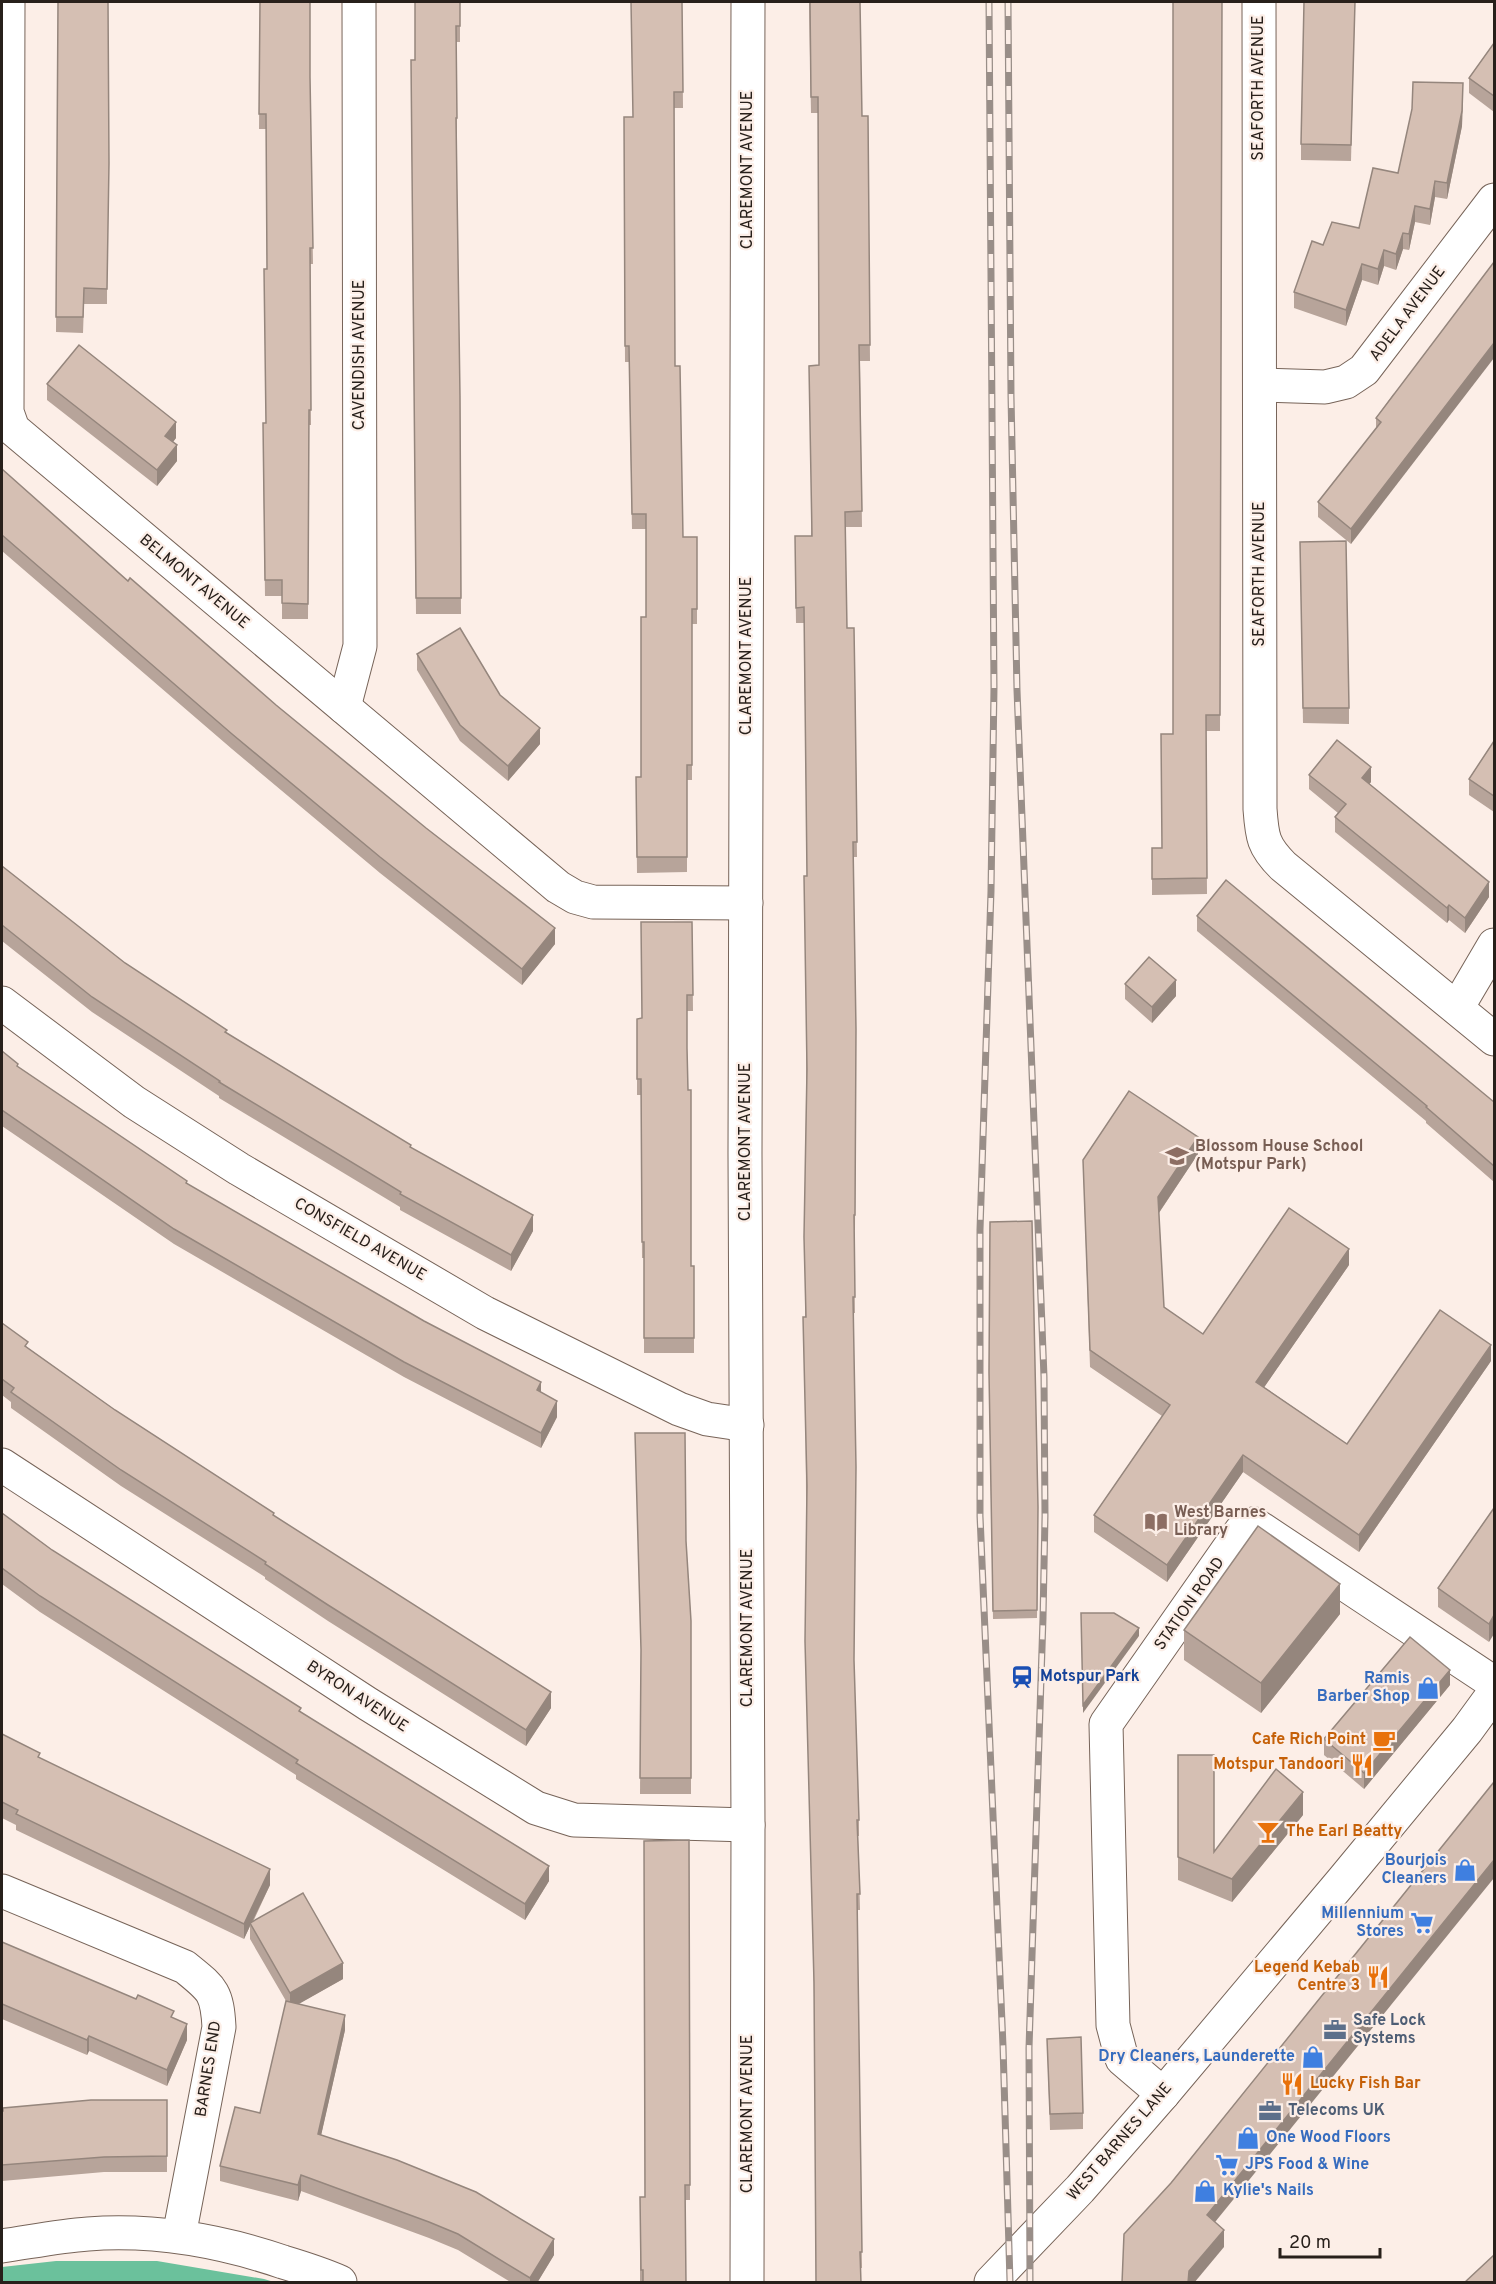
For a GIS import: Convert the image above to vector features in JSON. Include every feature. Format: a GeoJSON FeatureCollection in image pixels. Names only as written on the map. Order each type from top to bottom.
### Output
{"type":"FeatureCollection","features":[{"type":"Feature","properties":{"kind":"street","name":"BELMONT AVENUE"},"geometry":{"type":"LineString","coordinates":[[8,2],[4,355],[7,412],[13,429],[558,887],[575,897],[592,902],[746,903]]}},
{"type":"Feature","properties":{"kind":"street","name":"CAVENDISH AVENUE"},"geometry":{"type":"LineString","coordinates":[[344,707],[360,646],[359,2]]}},
{"type":"Feature","properties":{"kind":"street","name":"CLAREMONT AVENUE"},"geometry":{"type":"LineString","coordinates":[[747,2283],[748,2]]}},
{"type":"Feature","properties":{"kind":"street","name":"SEAFORTH AVENUE"},"geometry":{"type":"LineString","coordinates":[[1259,2],[1260,808],[1262,831],[1268,851],[1283,866],[1494,1039]]}},
{"type":"Feature","properties":{"kind":"street","name":"ADELA AVENUE"},"geometry":{"type":"LineString","coordinates":[[1261,385],[1325,387],[1346,382],[1364,370],[1494,200]]}},
{"type":"Feature","properties":{"kind":"street"},"geometry":{"type":"LineString","coordinates":[[1456,1008],[1494,945]]}},
{"type":"Feature","properties":{"kind":"street","name":"CONSFIELD AVENUE"},"geometry":{"type":"LineString","coordinates":[[2,1003],[134,1102],[249,1175],[485,1313],[680,1409],[707,1419],[747,1425]]}},
{"type":"Feature","properties":{"kind":"street","name":"BYRON AVENUE"},"geometry":{"type":"LineString","coordinates":[[2,1465],[368,1704],[536,1808],[574,1820],[748,1825]]}},
{"type":"Feature","properties":{"kind":"street","name":"STATION ROAD"},"geometry":{"type":"LineString","coordinates":[[1163,2094],[1122,2059],[1113,2025],[1106,1724],[1241,1531],[1254,1524],[1494,1683]]}},
{"type":"Feature","properties":{"kind":"street","name":"WEST BARNES LANE"},"geometry":{"type":"LineString","coordinates":[[992,2283],[1080,2189],[1163,2094],[1467,1730],[1494,1693]]}},
{"type":"Feature","properties":{"kind":"street","name":"BARNES END"},"geometry":{"type":"LineString","coordinates":[[2,1891],[185,1967],[206,1984],[217,2001],[219,2027],[179,2236]]}},
{"type":"Feature","properties":{"kind":"street"},"geometry":{"type":"LineString","coordinates":[[2,2246],[88,2234],[133,2233],[179,2236],[246,2250],[325,2275],[340,2283]]}},
{"type":"Feature","properties":{"kind":"green space"},"geometry":{"type":"Polygon","coordinates":[[[56,2261],[157,2261],[274,2282],[2,2282],[2,2267],[56,2261]]]}},
{"type":"Feature","properties":{"kind":"building"},"geometry":{"type":"Polygon","coordinates":[[[58,2],[108,2],[107,289],[84,288],[83,317],[56,317],[58,2]]]}},
{"type":"Feature","properties":{"kind":"building"},"geometry":{"type":"Polygon","coordinates":[[[260,2],[310,2],[313,248],[310,248],[311,410],[309,410],[308,604],[282,603],[282,580],[265,580],[263,423],[266,423],[264,269],[267,269],[266,114],[259,114],[260,2]]]}},
{"type":"Feature","properties":{"kind":"building"},"geometry":{"type":"Polygon","coordinates":[[[415,2],[460,2],[460,26],[456,26],[456,118],[461,598],[416,598],[411,60],[415,60],[415,2]]]}},
{"type":"Feature","properties":{"kind":"building"},"geometry":{"type":"Polygon","coordinates":[[[631,2],[682,2],[683,92],[674,92],[675,366],[680,366],[683,537],[697,537],[697,609],[692,609],[692,765],[687,765],[687,857],[637,857],[636,777],[641,777],[641,617],[646,617],[646,514],[632,514],[629,346],[625,346],[624,117],[633,117],[631,2]]]}},
{"type":"Feature","properties":{"kind":"building"},"geometry":{"type":"Polygon","coordinates":[[[810,2],[860,2],[862,116],[868,116],[870,345],[859,345],[862,511],[845,512],[847,628],[854,628],[857,842],[853,842],[856,1029],[855,1297],[853,1297],[856,1467],[854,1660],[860,1894],[857,1894],[861,2283],[816,2283],[814,1982],[805,1641],[807,1486],[803,1317],[806,1317],[804,1237],[807,1069],[804,876],[807,876],[804,607],[796,608],[795,536],[812,536],[809,366],[819,365],[818,97],[811,97],[810,2]]]}},
{"type":"Feature","properties":{"kind":"building"},"geometry":{"type":"Polygon","coordinates":[[[1173,2],[1222,2],[1220,715],[1206,715],[1207,878],[1152,879],[1152,848],[1162,848],[1161,734],[1173,734],[1173,2]]]}},
{"type":"Feature","properties":{"kind":"building"},"geometry":{"type":"Polygon","coordinates":[[[1304,2],[1355,2],[1351,145],[1301,144],[1304,2]]]}},
{"type":"Feature","properties":{"kind":"building"},"geometry":{"type":"Polygon","coordinates":[[[1494,43],[1494,96],[1469,78],[1494,43]]]}},
{"type":"Feature","properties":{"kind":"building"},"geometry":{"type":"Polygon","coordinates":[[[1413,82],[1463,83],[1462,111],[1447,183],[1435,181],[1430,209],[1415,206],[1409,234],[1403,233],[1396,254],[1384,250],[1378,269],[1362,264],[1346,310],[1294,292],[1312,241],[1323,245],[1332,222],[1359,228],[1373,168],[1398,173],[1412,109],[1413,82]]]}},
{"type":"Feature","properties":{"kind":"building"},"geometry":{"type":"Polygon","coordinates":[[[1494,262],[1494,343],[1351,529],[1318,502],[1381,422],[1376,418],[1494,262]]]}},
{"type":"Feature","properties":{"kind":"building"},"geometry":{"type":"Polygon","coordinates":[[[79,345],[176,422],[165,436],[177,445],[157,470],[47,384],[79,345]]]}},
{"type":"Feature","properties":{"kind":"building"},"geometry":{"type":"Polygon","coordinates":[[[2,469],[128,581],[130,578],[276,705],[426,828],[555,928],[522,969],[380,857],[232,734],[2,535],[2,469]]]}},
{"type":"Feature","properties":{"kind":"building"},"geometry":{"type":"Polygon","coordinates":[[[1346,541],[1349,708],[1303,708],[1300,542],[1346,541]]]}},
{"type":"Feature","properties":{"kind":"building"},"geometry":{"type":"Polygon","coordinates":[[[460,628],[500,695],[540,728],[508,766],[460,725],[417,654],[460,628]]]}},
{"type":"Feature","properties":{"kind":"building"},"geometry":{"type":"Polygon","coordinates":[[[1337,740],[1371,767],[1362,778],[1489,882],[1465,918],[1449,905],[1447,908],[1335,817],[1346,804],[1309,775],[1337,740]]]}},
{"type":"Feature","properties":{"kind":"building"},"geometry":{"type":"Polygon","coordinates":[[[1494,741],[1494,796],[1469,779],[1494,741]]]}},
{"type":"Feature","properties":{"kind":"building"},"geometry":{"type":"Polygon","coordinates":[[[2,866],[125,963],[227,1030],[225,1032],[411,1145],[410,1147],[533,1215],[511,1255],[400,1194],[401,1192],[219,1082],[92,997],[2,925],[2,866]]]}},
{"type":"Feature","properties":{"kind":"building"},"geometry":{"type":"Polygon","coordinates":[[[1226,880],[1494,1102],[1494,1166],[1427,1106],[1197,916],[1226,880]]]}},
{"type":"Feature","properties":{"kind":"building"},"geometry":{"type":"Polygon","coordinates":[[[641,922],[692,922],[693,995],[687,995],[687,1048],[688,1090],[691,1090],[691,1266],[694,1266],[694,1338],[644,1338],[641,1079],[637,1079],[637,1019],[642,1018],[641,922]]]}},
{"type":"Feature","properties":{"kind":"building"},"geometry":{"type":"Polygon","coordinates":[[[1149,957],[1176,980],[1152,1007],[1125,984],[1149,957]]]}},
{"type":"Feature","properties":{"kind":"building"},"geometry":{"type":"Polygon","coordinates":[[[2,1051],[18,1064],[17,1066],[187,1181],[186,1183],[424,1321],[541,1382],[537,1390],[557,1401],[541,1433],[404,1362],[174,1229],[2,1110],[2,1051]]]}},
{"type":"Feature","properties":{"kind":"building"},"geometry":{"type":"Polygon","coordinates":[[[1129,1091],[1198,1137],[1158,1197],[1164,1307],[1203,1334],[1289,1208],[1349,1249],[1256,1382],[1347,1444],[1440,1310],[1491,1345],[1359,1535],[1243,1455],[1167,1565],[1094,1515],[1170,1405],[1090,1350],[1083,1160],[1129,1091]]]}},
{"type":"Feature","properties":{"kind":"building"},"geometry":{"type":"Polygon","coordinates":[[[1032,1221],[1038,1507],[1037,1610],[993,1611],[989,1372],[990,1222],[1032,1221]]]}},
{"type":"Feature","properties":{"kind":"building"},"geometry":{"type":"Polygon","coordinates":[[[2,1323],[28,1342],[25,1346],[115,1410],[274,1513],[273,1515],[551,1692],[526,1730],[121,1470],[11,1392],[14,1388],[2,1379],[2,1323]]]}},
{"type":"Feature","properties":{"kind":"building"},"geometry":{"type":"Polygon","coordinates":[[[635,1433],[685,1433],[686,1541],[691,1621],[691,1778],[640,1778],[641,1650],[635,1433]]]}},
{"type":"Feature","properties":{"kind":"building"},"geometry":{"type":"Polygon","coordinates":[[[1494,1508],[1494,1615],[1489,1624],[1438,1588],[1494,1508]]]}},
{"type":"Feature","properties":{"kind":"building"},"geometry":{"type":"Polygon","coordinates":[[[2,1513],[52,1550],[301,1708],[299,1711],[549,1866],[525,1904],[296,1763],[298,1760],[40,1596],[2,1568],[2,1513]]]}},
{"type":"Feature","properties":{"kind":"building"},"geometry":{"type":"Polygon","coordinates":[[[1258,1526],[1340,1584],[1261,1683],[1184,1630],[1258,1526]]]}},
{"type":"Feature","properties":{"kind":"building"},"geometry":{"type":"Polygon","coordinates":[[[1081,1613],[1114,1613],[1139,1628],[1083,1705],[1081,1613]]]}},
{"type":"Feature","properties":{"kind":"building"},"geometry":{"type":"Polygon","coordinates":[[[1410,1637],[1450,1670],[1364,1773],[1324,1739],[1410,1637]]]}},
{"type":"Feature","properties":{"kind":"building"},"geometry":{"type":"Polygon","coordinates":[[[2,1734],[40,1753],[38,1757],[270,1869],[244,1924],[16,1814],[18,1810],[2,1802],[2,1734]]]}},
{"type":"Feature","properties":{"kind":"building","name":"The Earl Beatty"},"geometry":{"type":"Polygon","coordinates":[[[1178,1755],[1214,1755],[1214,1852],[1276,1769],[1303,1792],[1232,1879],[1178,1857],[1178,1755]]]}},
{"type":"Feature","properties":{"kind":"building"},"geometry":{"type":"Polygon","coordinates":[[[1494,1782],[1494,1860],[1207,2215],[1224,2230],[1189,2271],[1188,2283],[1122,2283],[1124,2234],[1171,2183],[1494,1782]]]}},
{"type":"Feature","properties":{"kind":"building"},"geometry":{"type":"Polygon","coordinates":[[[689,1840],[690,2185],[685,2185],[686,2283],[643,2283],[640,2197],[645,2197],[644,1841],[689,1840]]]}},
{"type":"Feature","properties":{"kind":"building"},"geometry":{"type":"Polygon","coordinates":[[[303,1893],[343,1963],[290,1993],[250,1923],[303,1893]]]}},
{"type":"Feature","properties":{"kind":"building"},"geometry":{"type":"Polygon","coordinates":[[[2,1942],[136,1999],[138,1995],[174,2011],[171,2017],[187,2024],[167,2070],[89,2036],[87,2040],[2,2004],[2,1942]]]}},
{"type":"Feature","properties":{"kind":"building"},"geometry":{"type":"Polygon","coordinates":[[[286,2001],[345,2015],[318,2134],[397,2160],[476,2192],[554,2239],[530,2278],[458,2234],[301,2175],[298,2185],[220,2166],[235,2107],[260,2113],[286,2001]]]}},
{"type":"Feature","properties":{"kind":"building"},"geometry":{"type":"Polygon","coordinates":[[[1081,2037],[1083,2113],[1050,2114],[1047,2039],[1081,2037]]]}},
{"type":"Feature","properties":{"kind":"building"},"geometry":{"type":"Polygon","coordinates":[[[91,2100],[167,2100],[167,2156],[104,2157],[2,2165],[3,2108],[91,2100]]]}},
{"type":"Feature","properties":{"kind":"building"},"geometry":{"type":"Polygon","coordinates":[[[1494,2255],[1494,2283],[1464,2283],[1494,2255]]]}},
{"type":"Feature","properties":{"kind":"railway"},"geometry":{"type":"LineString","coordinates":[[989,2],[994,687],[991,891],[980,1230],[980,1516],[1003,2046],[1010,2282]]}},
{"type":"Feature","properties":{"kind":"railway"},"geometry":{"type":"LineString","coordinates":[[1008,2],[1011,396],[1017,690],[1044,1377],[1043,1618],[1029,2048],[1030,2282]]}},
{"type":"Feature","properties":{"kind":"place","name":"Blossom House School (Motspur Park)"},"geometry":{"type":"Point","coordinates":[1177,1156]}},
{"type":"Feature","properties":{"kind":"place","name":"West Barnes Library"},"geometry":{"type":"Point","coordinates":[1156,1522]}},
{"type":"Feature","properties":{"kind":"place","name":"Motspur Park"},"geometry":{"type":"Point","coordinates":[1022,1677]}},
{"type":"Feature","properties":{"kind":"place","name":"Ramis Barber Shop"},"geometry":{"type":"Point","coordinates":[1428,1688]}},
{"type":"Feature","properties":{"kind":"place","name":"Cafe Rich Point"},"geometry":{"type":"Point","coordinates":[1384,1740]}},
{"type":"Feature","properties":{"kind":"place","name":"Motspur Tandoori"},"geometry":{"type":"Point","coordinates":[1362,1765]}},
{"type":"Feature","properties":{"kind":"place","name":"The Earl Beatty"},"geometry":{"type":"Point","coordinates":[1268,1832]}},
{"type":"Feature","properties":{"kind":"place","name":"Bourjois Cleaners"},"geometry":{"type":"Point","coordinates":[1465,1870]}},
{"type":"Feature","properties":{"kind":"place","name":"Millennium Stores"},"geometry":{"type":"Point","coordinates":[1422,1923]}},
{"type":"Feature","properties":{"kind":"place","name":"Legend Kebab Centre 3"},"geometry":{"type":"Point","coordinates":[1378,1977]}},
{"type":"Feature","properties":{"kind":"place","name":"Safe Lock Systems"},"geometry":{"type":"Point","coordinates":[1335,2030]}},
{"type":"Feature","properties":{"kind":"place","name":"Dry Cleaners, Launderette"},"geometry":{"type":"Point","coordinates":[1313,2057]}},
{"type":"Feature","properties":{"kind":"place","name":"Lucky Fish Bar"},"geometry":{"type":"Point","coordinates":[1292,2084]}},
{"type":"Feature","properties":{"kind":"place","name":"Telecoms UK"},"geometry":{"type":"Point","coordinates":[1270,2111]}},
{"type":"Feature","properties":{"kind":"place","name":"One Wood Floors"},"geometry":{"type":"Point","coordinates":[1248,2138]}},
{"type":"Feature","properties":{"kind":"place","name":"JPS Food & Wine"},"geometry":{"type":"Point","coordinates":[1227,2165]}},
{"type":"Feature","properties":{"kind":"place","name":"Kylie's Nails"},"geometry":{"type":"Point","coordinates":[1205,2191]}}]}
